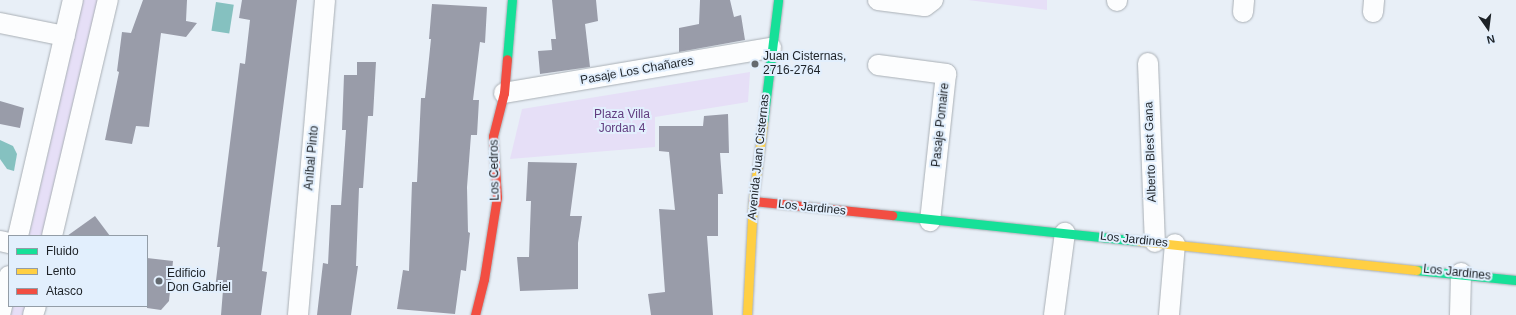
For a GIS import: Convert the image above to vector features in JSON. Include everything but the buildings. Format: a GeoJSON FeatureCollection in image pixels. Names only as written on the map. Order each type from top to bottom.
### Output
{"type":"FeatureCollection","features":[{"type":"Feature","properties":{"kind":"street"},"geometry":{"type":"LineString","coordinates":[[18,235],[73,0]]}},
{"type":"Feature","properties":{"kind":"street"},"geometry":{"type":"LineString","coordinates":[[52,235],[108,0]]}},
{"type":"Feature","properties":{"kind":"street","name":"Aníbal Pinto"},"geometry":{"type":"LineString","coordinates":[[298,315],[325,0]]}},
{"type":"Feature","properties":{"kind":"street","name":"Los Cedros"},"geometry":{"type":"LineString","coordinates":[[475,315],[484,279],[497,197],[493,136],[504,93],[512,0]]}},
{"type":"Feature","properties":{"kind":"street","name":"Avenida Juan Cisternas"},"geometry":{"type":"LineString","coordinates":[[747,315],[753,201],[778,0]]}},
{"type":"Feature","properties":{"kind":"street"},"geometry":{"type":"LineString","coordinates":[[878,0],[929,3]]}},
{"type":"Feature","properties":{"kind":"street"},"geometry":{"type":"LineString","coordinates":[[0,23],[65,36]]}},
{"type":"Feature","properties":{"kind":"street","name":"Pasaje Los Chañares"},"geometry":{"type":"LineString","coordinates":[[504,93],[771,48]]}},
{"type":"Feature","properties":{"kind":"street","name":"Alberto Blest Gana"},"geometry":{"type":"LineString","coordinates":[[1148,63],[1154,242]]}},
{"type":"Feature","properties":{"kind":"street","name":"Pasaje Pomaire"},"geometry":{"type":"LineString","coordinates":[[878,65],[946,74],[930,221]]}},
{"type":"Feature","properties":{"kind":"street"},"geometry":{"type":"LineString","coordinates":[[39,145],[71,151]]}},
{"type":"Feature","properties":{"kind":"street","name":"Los Jardines"},"geometry":{"type":"LineString","coordinates":[[753,201],[930,221],[1175,244],[1462,273],[1516,280]]}},
{"type":"Feature","properties":{"kind":"street"},"geometry":{"type":"LineString","coordinates":[[1054,315],[1065,233]]}},
{"type":"Feature","properties":{"kind":"street"},"geometry":{"type":"LineString","coordinates":[[1169,315],[1175,244]]}},
{"type":"Feature","properties":{"kind":"street"},"geometry":{"type":"LineString","coordinates":[[1460,315],[1462,273]]}},
{"type":"Feature","properties":{"kind":"street"},"geometry":{"type":"LineString","coordinates":[[0,315],[8,280]]}},
{"type":"Feature","properties":{"kind":"green space"},"geometry":{"type":"Polygon","coordinates":[[[83,0],[99,0],[43,235],[29,235],[83,0]]]}},
{"type":"Feature","properties":{"kind":"green space"},"geometry":{"type":"Polygon","coordinates":[[[968,0],[1047,0],[1047,10],[968,0]]]}},
{"type":"Feature","properties":{"kind":"green space","name":"Plaza Villa Jordan 4"},"geometry":{"type":"Polygon","coordinates":[[[750,72],[748,102],[655,117],[655,147],[510,159],[522,109],[750,72]]]}},
{"type":"Feature","properties":{"kind":"green space"},"geometry":{"type":"Polygon","coordinates":[[[13,307],[27,307],[25,315],[11,315],[13,307]]]}},
{"type":"Feature","properties":{"kind":"shaded area"},"geometry":{"type":"Polygon","coordinates":[[[216,2],[234,5],[229,33],[211,31],[216,2]]]}},
{"type":"Feature","properties":{"kind":"shaded area"},"geometry":{"type":"Polygon","coordinates":[[[0,140],[13,146],[17,154],[14,171],[7,169],[0,159],[0,140]]]}},
{"type":"Feature","properties":{"kind":"traffic: fast"},"geometry":{"type":"LineString","coordinates":[[507,59],[512,0]]}},
{"type":"Feature","properties":{"kind":"traffic: fast"},"geometry":{"type":"LineString","coordinates":[[763,123],[778,0]]}},
{"type":"Feature","properties":{"kind":"traffic: fast"},"geometry":{"type":"LineString","coordinates":[[892,215],[1139,241]]}},
{"type":"Feature","properties":{"kind":"traffic: fast"},"geometry":{"type":"LineString","coordinates":[[1416,270],[1516,280]]}},
{"type":"Feature","properties":{"kind":"traffic: slow"},"geometry":{"type":"LineString","coordinates":[[747,315],[753,201],[763,123]]}},
{"type":"Feature","properties":{"kind":"traffic: slow"},"geometry":{"type":"LineString","coordinates":[[1139,241],[1416,270]]}},
{"type":"Feature","properties":{"kind":"traffic: jam"},"geometry":{"type":"LineString","coordinates":[[475,315],[484,279],[497,197],[493,136],[504,93],[507,59]]}},
{"type":"Feature","properties":{"kind":"traffic: jam"},"geometry":{"type":"LineString","coordinates":[[753,201],[892,215]]}},
{"type":"Feature","properties":{"kind":"place","name":"Juan Cisternas, 2716-2764"},"geometry":{"type":"Point","coordinates":[755,64]}},
{"type":"Feature","properties":{"kind":"place","name":"Edificio Don Gabriel"},"geometry":{"type":"Point","coordinates":[159,281]}}]}
